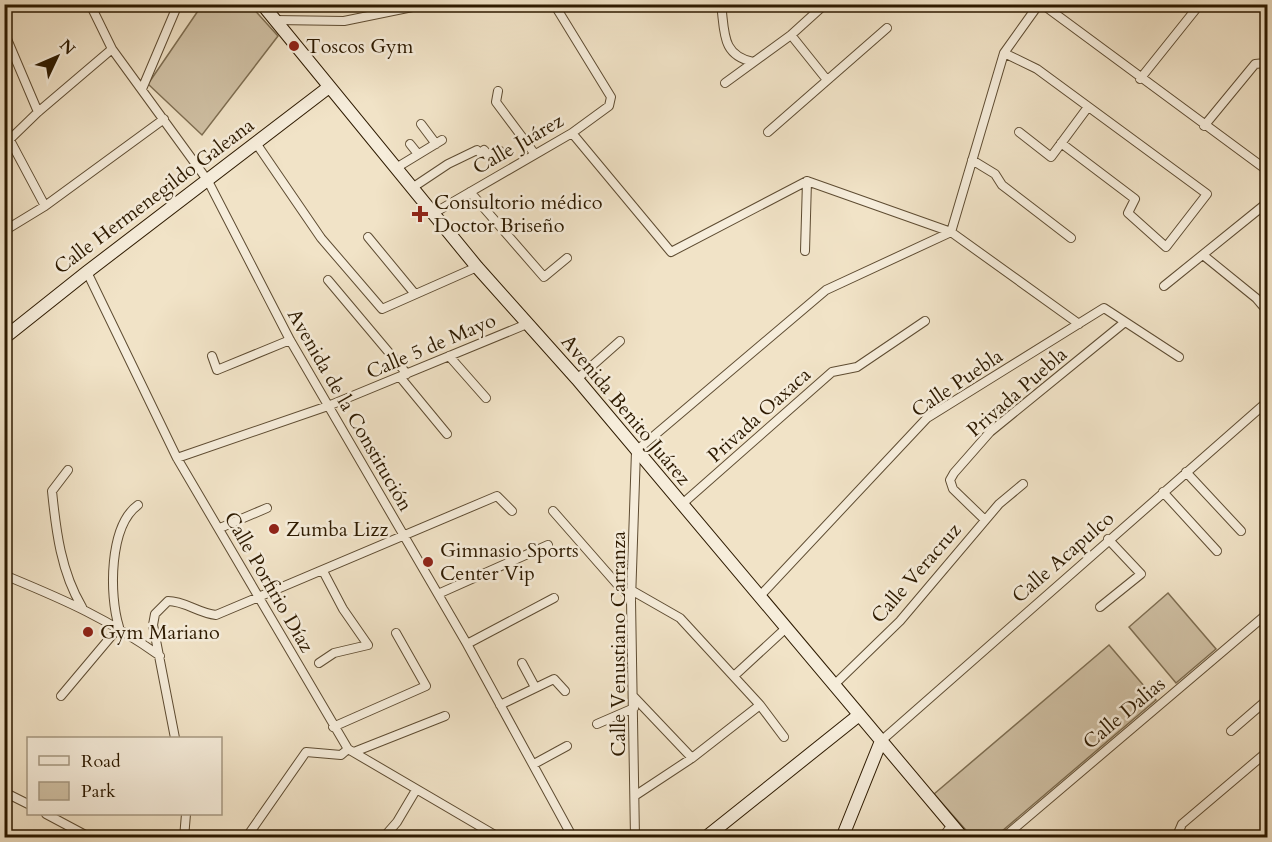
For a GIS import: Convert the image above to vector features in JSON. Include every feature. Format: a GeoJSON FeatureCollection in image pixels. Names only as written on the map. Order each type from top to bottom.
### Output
{"type":"FeatureCollection","features":[{"type":"Feature","properties":{"kind":"main road","name":"Avenida Benito Juárez"},"geometry":{"type":"LineString","coordinates":[[262,4],[477,267],[577,379],[681,506],[963,837]]}},
{"type":"Feature","properties":{"kind":"main road","name":"Calle Hermenegildo Galeana"},"geometry":{"type":"LineString","coordinates":[[4,338],[329,87]]}},
{"type":"Feature","properties":{"kind":"main road"},"geometry":{"type":"LineString","coordinates":[[705,837],[859,715]]}},
{"type":"Feature","properties":{"kind":"main road"},"geometry":{"type":"LineString","coordinates":[[842,837],[882,741]]}},
{"type":"Feature","properties":{"kind":"street","name":"Avenida de la Constitución"},"geometry":{"type":"LineString","coordinates":[[90,4],[112,49],[208,181],[290,340],[467,644],[573,837]]}},
{"type":"Feature","properties":{"kind":"street"},"geometry":{"type":"LineString","coordinates":[[142,89],[178,4]]}},
{"type":"Feature","properties":{"kind":"street"},"geometry":{"type":"LineString","coordinates":[[275,20],[344,21],[427,4]]}},
{"type":"Feature","properties":{"kind":"street","name":"Calle Juárez"},"geometry":{"type":"LineString","coordinates":[[434,213],[572,133],[609,106],[611,96],[554,4]]}},
{"type":"Feature","properties":{"kind":"street"},"geometry":{"type":"LineString","coordinates":[[721,4],[728,49],[740,59],[753,62]]}},
{"type":"Feature","properties":{"kind":"street"},"geometry":{"type":"LineString","coordinates":[[636,451],[826,290],[951,231],[1004,54],[1041,4],[1268,171]]}},
{"type":"Feature","properties":{"kind":"street"},"geometry":{"type":"LineString","coordinates":[[1140,79],[1200,4]]}},
{"type":"Feature","properties":{"kind":"street"},"geometry":{"type":"LineString","coordinates":[[725,83],[823,6]]}},
{"type":"Feature","properties":{"kind":"street"},"geometry":{"type":"LineString","coordinates":[[768,132],[887,28]]}},
{"type":"Feature","properties":{"kind":"street"},"geometry":{"type":"LineString","coordinates":[[4,32],[38,112]]}},
{"type":"Feature","properties":{"kind":"street"},"geometry":{"type":"LineString","coordinates":[[790,34],[827,80]]}},
{"type":"Feature","properties":{"kind":"street"},"geometry":{"type":"LineString","coordinates":[[8,143],[38,112],[112,49]]}},
{"type":"Feature","properties":{"kind":"street"},"geometry":{"type":"LineString","coordinates":[[1004,54],[1037,69],[1207,194],[1166,246],[1128,213],[1135,200],[1061,143]]}},
{"type":"Feature","properties":{"kind":"street"},"geometry":{"type":"LineString","coordinates":[[1204,126],[1255,64],[1265,63],[1268,68]]}},
{"type":"Feature","properties":{"kind":"street"},"geometry":{"type":"LineString","coordinates":[[498,91],[496,102],[534,153]]}},
{"type":"Feature","properties":{"kind":"street"},"geometry":{"type":"LineString","coordinates":[[1019,132],[1051,158],[1088,107]]}},
{"type":"Feature","properties":{"kind":"street"},"geometry":{"type":"LineString","coordinates":[[4,231],[45,206],[165,119]]}},
{"type":"Feature","properties":{"kind":"street"},"geometry":{"type":"LineString","coordinates":[[396,168],[439,142],[422,124]]}},
{"type":"Feature","properties":{"kind":"street"},"geometry":{"type":"LineString","coordinates":[[4,129],[8,143],[45,206]]}},
{"type":"Feature","properties":{"kind":"street"},"geometry":{"type":"LineString","coordinates":[[572,133],[671,252],[807,181],[951,231],[1079,324]]}},
{"type":"Feature","properties":{"kind":"street"},"geometry":{"type":"LineString","coordinates":[[256,143],[321,238],[382,309],[477,267]]}},
{"type":"Feature","properties":{"kind":"street"},"geometry":{"type":"LineString","coordinates":[[410,144],[418,154]]}},
{"type":"Feature","properties":{"kind":"street"},"geometry":{"type":"LineString","coordinates":[[412,188],[448,164],[477,150],[480,153],[484,150],[491,158],[500,151]]}},
{"type":"Feature","properties":{"kind":"street"},"geometry":{"type":"LineString","coordinates":[[972,160],[995,174],[1002,185],[1071,238]]}},
{"type":"Feature","properties":{"kind":"street"},"geometry":{"type":"LineString","coordinates":[[806,251],[807,181]]}},
{"type":"Feature","properties":{"kind":"street"},"geometry":{"type":"LineString","coordinates":[[470,192],[544,277],[567,258]]}},
{"type":"Feature","properties":{"kind":"street"},"geometry":{"type":"LineString","coordinates":[[1164,286],[1268,202]]}},
{"type":"Feature","properties":{"kind":"street"},"geometry":{"type":"LineString","coordinates":[[368,237],[415,294]]}},
{"type":"Feature","properties":{"kind":"street"},"geometry":{"type":"LineString","coordinates":[[1203,255],[1256,298],[1268,312]]}},
{"type":"Feature","properties":{"kind":"street","name":"Calle Porfirio Díaz"},"geometry":{"type":"LineString","coordinates":[[87,272],[177,458],[260,596],[333,727],[351,750],[500,837]]}},
{"type":"Feature","properties":{"kind":"street"},"geometry":{"type":"LineString","coordinates":[[328,280],[447,434]]}},
{"type":"Feature","properties":{"kind":"street","name":"Calle Puebla"},"geometry":{"type":"LineString","coordinates":[[759,597],[927,418],[1104,308],[1179,357]]}},
{"type":"Feature","properties":{"kind":"street","name":"Privada Oaxaca"},"geometry":{"type":"LineString","coordinates":[[681,506],[832,372],[857,367],[925,321]]}},
{"type":"Feature","properties":{"kind":"street","name":"Privada Puebla"},"geometry":{"type":"LineString","coordinates":[[985,520],[954,489],[950,480],[954,473],[990,432],[1125,322]]}},
{"type":"Feature","properties":{"kind":"street","name":"Calle 5 de Mayo"},"geometry":{"type":"LineString","coordinates":[[177,458],[328,406],[527,324]]}},
{"type":"Feature","properties":{"kind":"street"},"geometry":{"type":"LineString","coordinates":[[212,356],[218,370],[290,340]]}},
{"type":"Feature","properties":{"kind":"street"},"geometry":{"type":"LineString","coordinates":[[577,379],[620,341]]}},
{"type":"Feature","properties":{"kind":"street"},"geometry":{"type":"LineString","coordinates":[[449,356],[486,398]]}},
{"type":"Feature","properties":{"kind":"street","name":"Calle Acapulco"},"geometry":{"type":"LineString","coordinates":[[882,741],[1108,539],[1268,401]]}},
{"type":"Feature","properties":{"kind":"street","name":"Calle Venustiano Carranza"},"geometry":{"type":"LineString","coordinates":[[635,837],[631,590],[636,451]]}},
{"type":"Feature","properties":{"kind":"street"},"geometry":{"type":"LineString","coordinates":[[68,470],[52,491],[69,585],[83,607]]}},
{"type":"Feature","properties":{"kind":"street"},"geometry":{"type":"LineString","coordinates":[[1186,472],[1241,531]]}},
{"type":"Feature","properties":{"kind":"street","name":"Calle Veracruz"},"geometry":{"type":"LineString","coordinates":[[834,686],[900,621],[985,520],[1023,484]]}},
{"type":"Feature","properties":{"kind":"street"},"geometry":{"type":"LineString","coordinates":[[1163,492],[1217,551]]}},
{"type":"Feature","properties":{"kind":"street"},"geometry":{"type":"LineString","coordinates":[[175,737],[153,625],[155,614],[168,601],[178,601],[203,614],[216,615],[404,537],[497,495],[512,511]]}},
{"type":"Feature","properties":{"kind":"street"},"geometry":{"type":"LineString","coordinates":[[119,627],[113,607],[112,568],[128,512],[138,505]]}},
{"type":"Feature","properties":{"kind":"street"},"geometry":{"type":"LineString","coordinates":[[220,528],[267,507]]}},
{"type":"Feature","properties":{"kind":"street"},"geometry":{"type":"LineString","coordinates":[[553,511],[631,600]]}},
{"type":"Feature","properties":{"kind":"street"},"geometry":{"type":"LineString","coordinates":[[1100,607],[1141,574],[1108,539]]}},
{"type":"Feature","properties":{"kind":"street"},"geometry":{"type":"LineString","coordinates":[[438,594],[548,545]]}},
{"type":"Feature","properties":{"kind":"street"},"geometry":{"type":"LineString","coordinates":[[319,663],[334,652],[368,645],[343,609],[322,571]]}},
{"type":"Feature","properties":{"kind":"street"},"geometry":{"type":"LineString","coordinates":[[4,572],[9,577],[83,607],[119,627],[160,656]]}},
{"type":"Feature","properties":{"kind":"street"},"geometry":{"type":"LineString","coordinates":[[631,590],[680,618],[760,705],[784,737]]}},
{"type":"Feature","properties":{"kind":"street"},"geometry":{"type":"LineString","coordinates":[[467,644],[554,598]]}},
{"type":"Feature","properties":{"kind":"street","name":"Calle Dalias"},"geometry":{"type":"LineString","coordinates":[[1003,837],[1266,619]]}},
{"type":"Feature","properties":{"kind":"street"},"geometry":{"type":"LineString","coordinates":[[61,696],[119,627]]}},
{"type":"Feature","properties":{"kind":"street"},"geometry":{"type":"LineString","coordinates":[[734,676],[785,629]]}},
{"type":"Feature","properties":{"kind":"street"},"geometry":{"type":"LineString","coordinates":[[333,727],[426,686],[396,633]]}},
{"type":"Feature","properties":{"kind":"street"},"geometry":{"type":"LineString","coordinates":[[522,663],[535,687]]}},
{"type":"Feature","properties":{"kind":"street"},"geometry":{"type":"LineString","coordinates":[[500,705],[554,679],[565,691]]}},
{"type":"Feature","properties":{"kind":"street"},"geometry":{"type":"LineString","coordinates":[[634,697],[692,758]]}},
{"type":"Feature","properties":{"kind":"street"},"geometry":{"type":"LineString","coordinates":[[1231,731],[1268,699]]}},
{"type":"Feature","properties":{"kind":"street"},"geometry":{"type":"LineString","coordinates":[[636,795],[692,758],[760,705]]}},
{"type":"Feature","properties":{"kind":"street"},"geometry":{"type":"LineString","coordinates":[[597,724],[634,708]]}},
{"type":"Feature","properties":{"kind":"street"},"geometry":{"type":"LineString","coordinates":[[246,837],[306,752],[341,755],[445,716]]}},
{"type":"Feature","properties":{"kind":"street"},"geometry":{"type":"LineString","coordinates":[[534,764],[567,746]]}},
{"type":"Feature","properties":{"kind":"street"},"geometry":{"type":"LineString","coordinates":[[1176,837],[1182,824],[1268,751]]}},
{"type":"Feature","properties":{"kind":"street"},"geometry":{"type":"LineString","coordinates":[[4,777],[6,757]]}},
{"type":"Feature","properties":{"kind":"street"},"geometry":{"type":"LineString","coordinates":[[383,837],[397,822],[416,790]]}},
{"type":"Feature","properties":{"kind":"street"},"geometry":{"type":"LineString","coordinates":[[4,792],[27,804]]}},
{"type":"Feature","properties":{"kind":"street"},"geometry":{"type":"LineString","coordinates":[[50,815],[91,837]]}},
{"type":"Feature","properties":{"kind":"street"},"geometry":{"type":"LineString","coordinates":[[184,837],[186,815]]}},
{"type":"Feature","properties":{"kind":"street"},"geometry":{"type":"LineString","coordinates":[[942,837],[952,825]]}},
{"type":"Feature","properties":{"kind":"green space"},"geometry":{"type":"Polygon","coordinates":[[[202,5],[250,5],[278,36],[202,135],[148,84],[202,5]]]}},
{"type":"Feature","properties":{"kind":"green space"},"geometry":{"type":"Polygon","coordinates":[[[1168,593],[1216,649],[1176,683],[1129,627],[1168,593]]]}},
{"type":"Feature","properties":{"kind":"green space"},"geometry":{"type":"Polygon","coordinates":[[[1109,645],[1156,700],[995,837],[972,837],[934,794],[1109,645]]]}},
{"type":"Feature","properties":{"kind":"place","name":"Toscos Gym"},"geometry":{"type":"Point","coordinates":[294,46]}},
{"type":"Feature","properties":{"kind":"place","name":"Consultorio médico Doctor Briseño"},"geometry":{"type":"Point","coordinates":[420,214]}},
{"type":"Feature","properties":{"kind":"place","name":"Zumba Lizz"},"geometry":{"type":"Point","coordinates":[274,529]}},
{"type":"Feature","properties":{"kind":"place","name":"Gimnasio Sports Center Vip"},"geometry":{"type":"Point","coordinates":[428,562]}},
{"type":"Feature","properties":{"kind":"place","name":"Gym Mariano"},"geometry":{"type":"Point","coordinates":[88,632]}}]}
